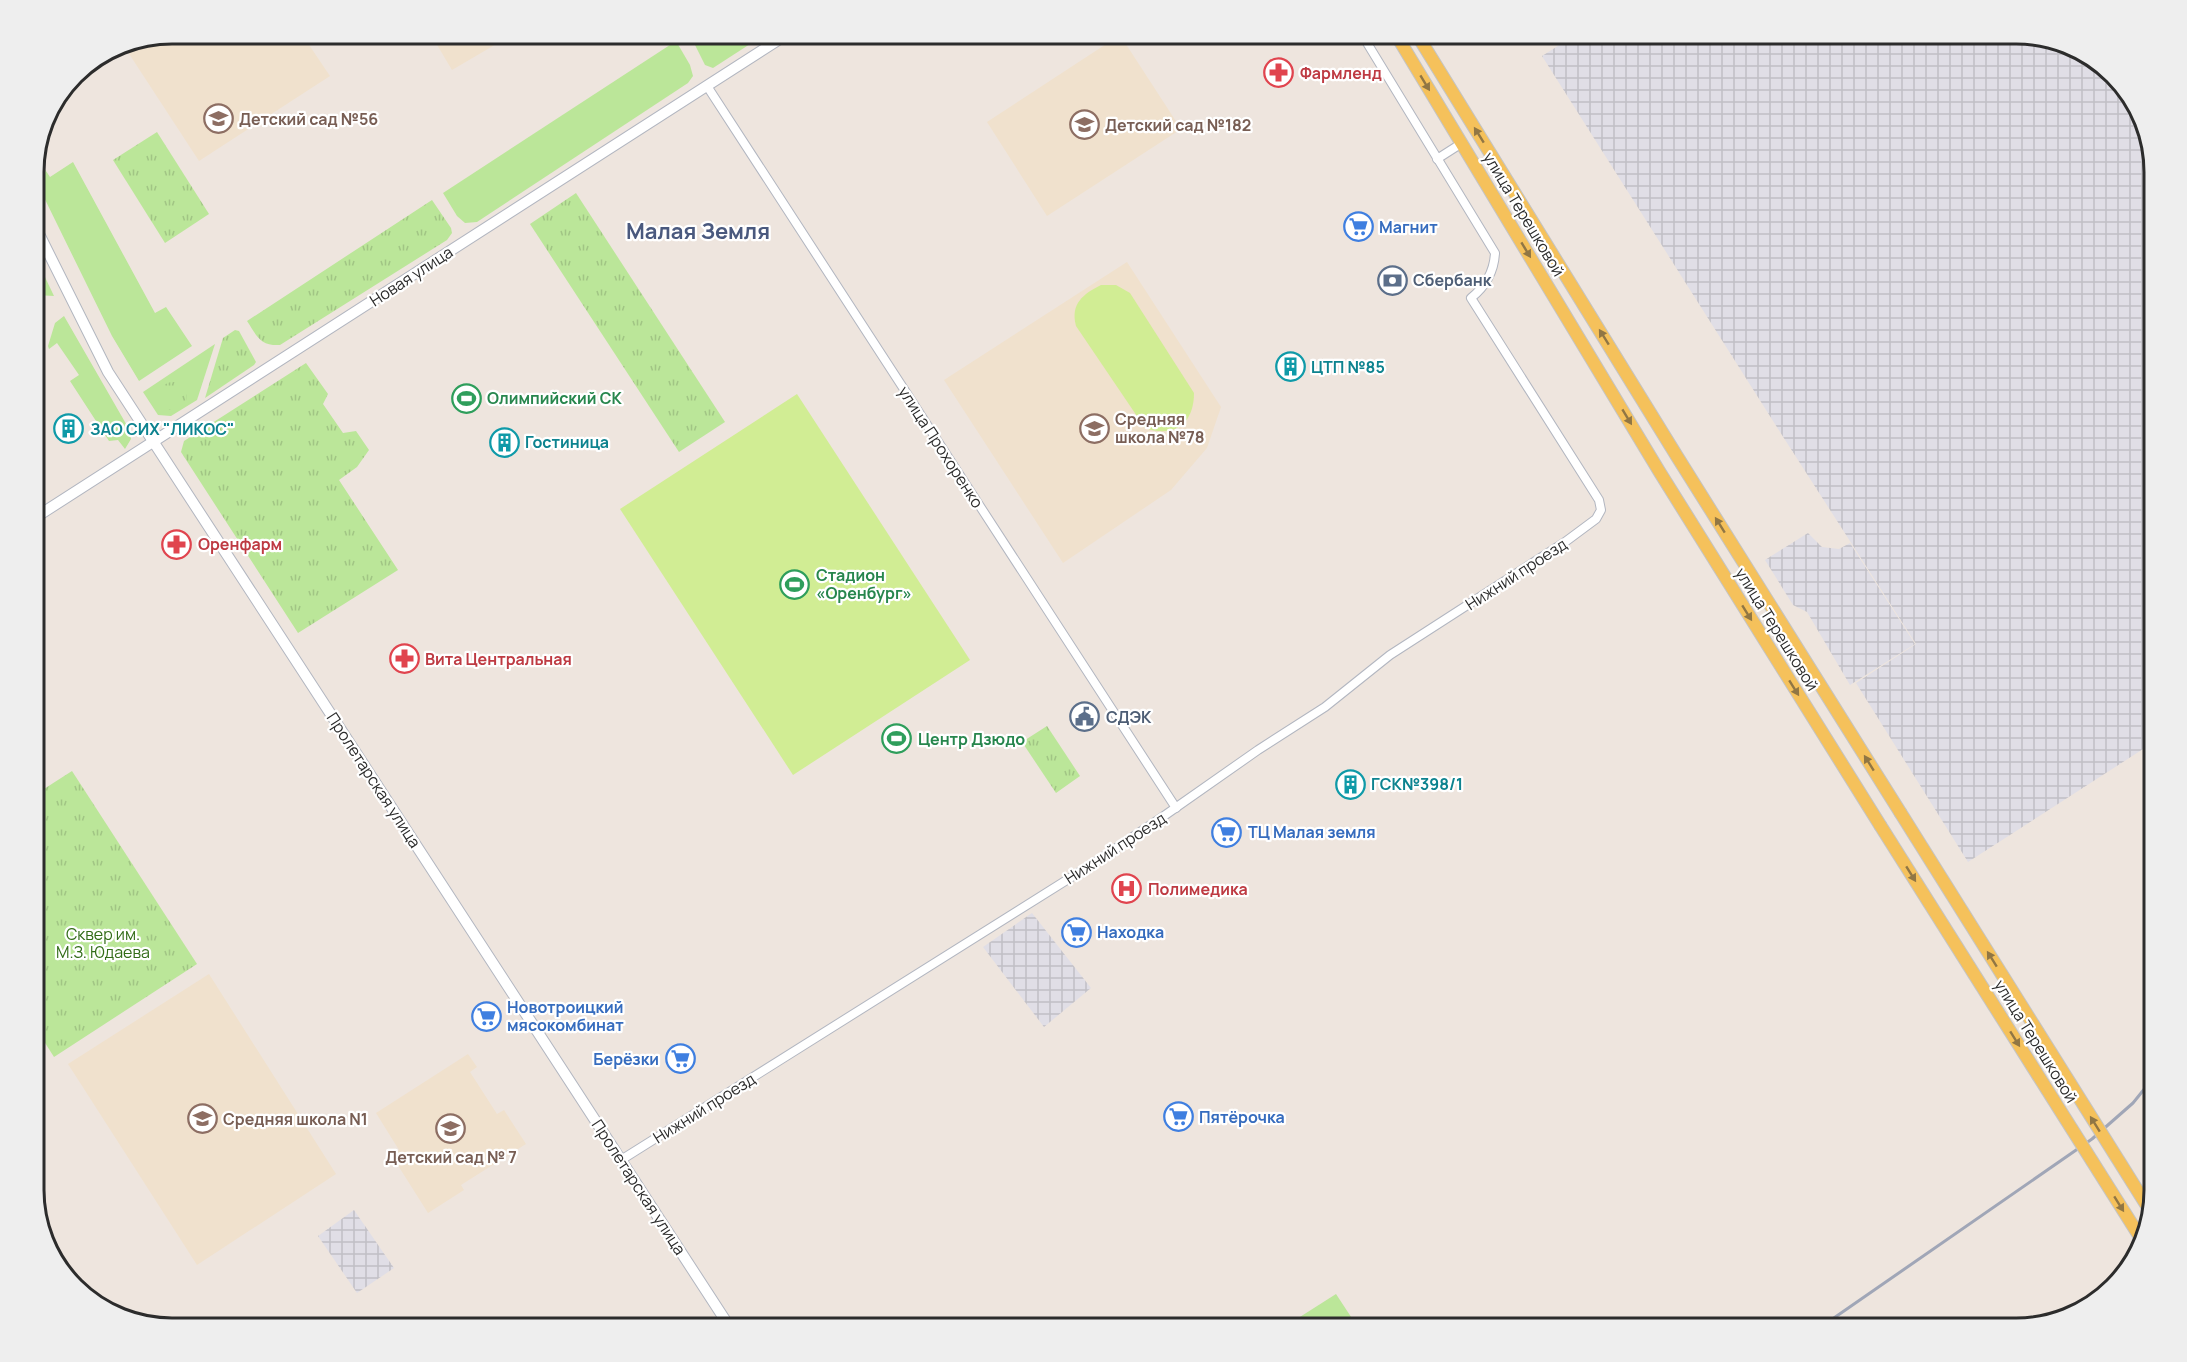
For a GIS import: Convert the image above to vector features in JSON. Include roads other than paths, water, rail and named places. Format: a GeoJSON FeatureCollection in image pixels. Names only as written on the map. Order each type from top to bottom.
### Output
{"type":"FeatureCollection","features":[{"type":"Feature","properties":{"kind":"main road","name":"Новая улица"},"geometry":{"type":"LineString","coordinates":[[44,512],[772,44]]}},
{"type":"Feature","properties":{"kind":"main road","name":"улица Терешковой"},"geometry":{"type":"LineString","coordinates":[[1402,44],[1763,639],[2137,1232]]}},
{"type":"Feature","properties":{"kind":"main road","name":"улица Терешковой"},"geometry":{"type":"LineString","coordinates":[[1423,44],[1751,574],[2143,1199]]}},
{"type":"Feature","properties":{"kind":"main road","name":"Пролетарская улица"},"geometry":{"type":"LineString","coordinates":[[44,244],[108,372],[724,1318]]}},
{"type":"Feature","properties":{"kind":"street"},"geometry":{"type":"LineString","coordinates":[[1367,44],[1437,159],[1462,143]]}},
{"type":"Feature","properties":{"kind":"street","name":"улица Прохоренко"},"geometry":{"type":"LineString","coordinates":[[707,87],[1176,808]]}},
{"type":"Feature","properties":{"kind":"street","name":"Нижний проезд"},"geometry":{"type":"LineString","coordinates":[[621,1160],[1097,861],[1258,750],[1325,707],[1390,655],[1565,542],[1596,519],[1601,510],[1599,500],[1471,298],[1484,287],[1495,262],[1495,253],[1437,159]]}},
{"type":"Feature","properties":{"kind":"railway"},"geometry":{"type":"LineString","coordinates":[[1834,1318],[2092,1139],[2133,1103],[2144,1089]]}},
{"type":"Feature","properties":{"kind":"place","name":"Фармленд"},"geometry":{"type":"Point","coordinates":[1279,73]}},
{"type":"Feature","properties":{"kind":"place","name":"Детский сад №56"},"geometry":{"type":"Point","coordinates":[218,119]}},
{"type":"Feature","properties":{"kind":"place","name":"Детский сад №182"},"geometry":{"type":"Point","coordinates":[1084,125]}},
{"type":"Feature","properties":{"kind":"place","name":"Магнит"},"geometry":{"type":"Point","coordinates":[1358,227]}},
{"type":"Feature","properties":{"kind":"place","name":"Сбербанк"},"geometry":{"type":"Point","coordinates":[1392,280]}},
{"type":"Feature","properties":{"kind":"place","name":"ЦТП №85"},"geometry":{"type":"Point","coordinates":[1290,367]}},
{"type":"Feature","properties":{"kind":"place","name":"Олимпийский СК"},"geometry":{"type":"Point","coordinates":[466,398]}},
{"type":"Feature","properties":{"kind":"place","name":"Средняя школа №78"},"geometry":{"type":"Point","coordinates":[1094,428]}},
{"type":"Feature","properties":{"kind":"place","name":"ЗАО СИХ \"ЛИКОС\""},"geometry":{"type":"Point","coordinates":[69,429]}},
{"type":"Feature","properties":{"kind":"place","name":"Гостиница"},"geometry":{"type":"Point","coordinates":[504,442]}},
{"type":"Feature","properties":{"kind":"place","name":"Оренфарм"},"geometry":{"type":"Point","coordinates":[177,544]}},
{"type":"Feature","properties":{"kind":"place","name":"Стадион «Оренбург»"},"geometry":{"type":"Point","coordinates":[795,584]}},
{"type":"Feature","properties":{"kind":"place","name":"Вита Центральная"},"geometry":{"type":"Point","coordinates":[404,659]}},
{"type":"Feature","properties":{"kind":"place","name":"СДЭК"},"geometry":{"type":"Point","coordinates":[1085,717]}},
{"type":"Feature","properties":{"kind":"place","name":"Центр Дзюдо"},"geometry":{"type":"Point","coordinates":[897,739]}},
{"type":"Feature","properties":{"kind":"place","name":"ГСК№398/1"},"geometry":{"type":"Point","coordinates":[1350,784]}},
{"type":"Feature","properties":{"kind":"place","name":"ТЦ Малая земля"},"geometry":{"type":"Point","coordinates":[1227,832]}},
{"type":"Feature","properties":{"kind":"place","name":"Полимедика"},"geometry":{"type":"Point","coordinates":[1127,889]}},
{"type":"Feature","properties":{"kind":"place","name":"Находка"},"geometry":{"type":"Point","coordinates":[1076,932]}},
{"type":"Feature","properties":{"kind":"place","name":"Новотроицкий мясокомбинат"},"geometry":{"type":"Point","coordinates":[486,1016]}},
{"type":"Feature","properties":{"kind":"place","name":"Берёзки"},"geometry":{"type":"Point","coordinates":[680,1059]}},
{"type":"Feature","properties":{"kind":"place","name":"Пятёрочка"},"geometry":{"type":"Point","coordinates":[1178,1117]}},
{"type":"Feature","properties":{"kind":"place","name":"Средняя школа N1"},"geometry":{"type":"Point","coordinates":[202,1119]}},
{"type":"Feature","properties":{"kind":"place","name":"Детский сад № 7"},"geometry":{"type":"Point","coordinates":[451,1129]}},
{"type":"Feature","properties":{"kind":"district","name":"Малая Земля"},"geometry":{"type":"Point","coordinates":[698,231]}},
{"type":"Feature","properties":{"kind":"park label","name":"Сквер им. М.З. Юдаева"},"geometry":{"type":"Point","coordinates":[103,943]}}]}
